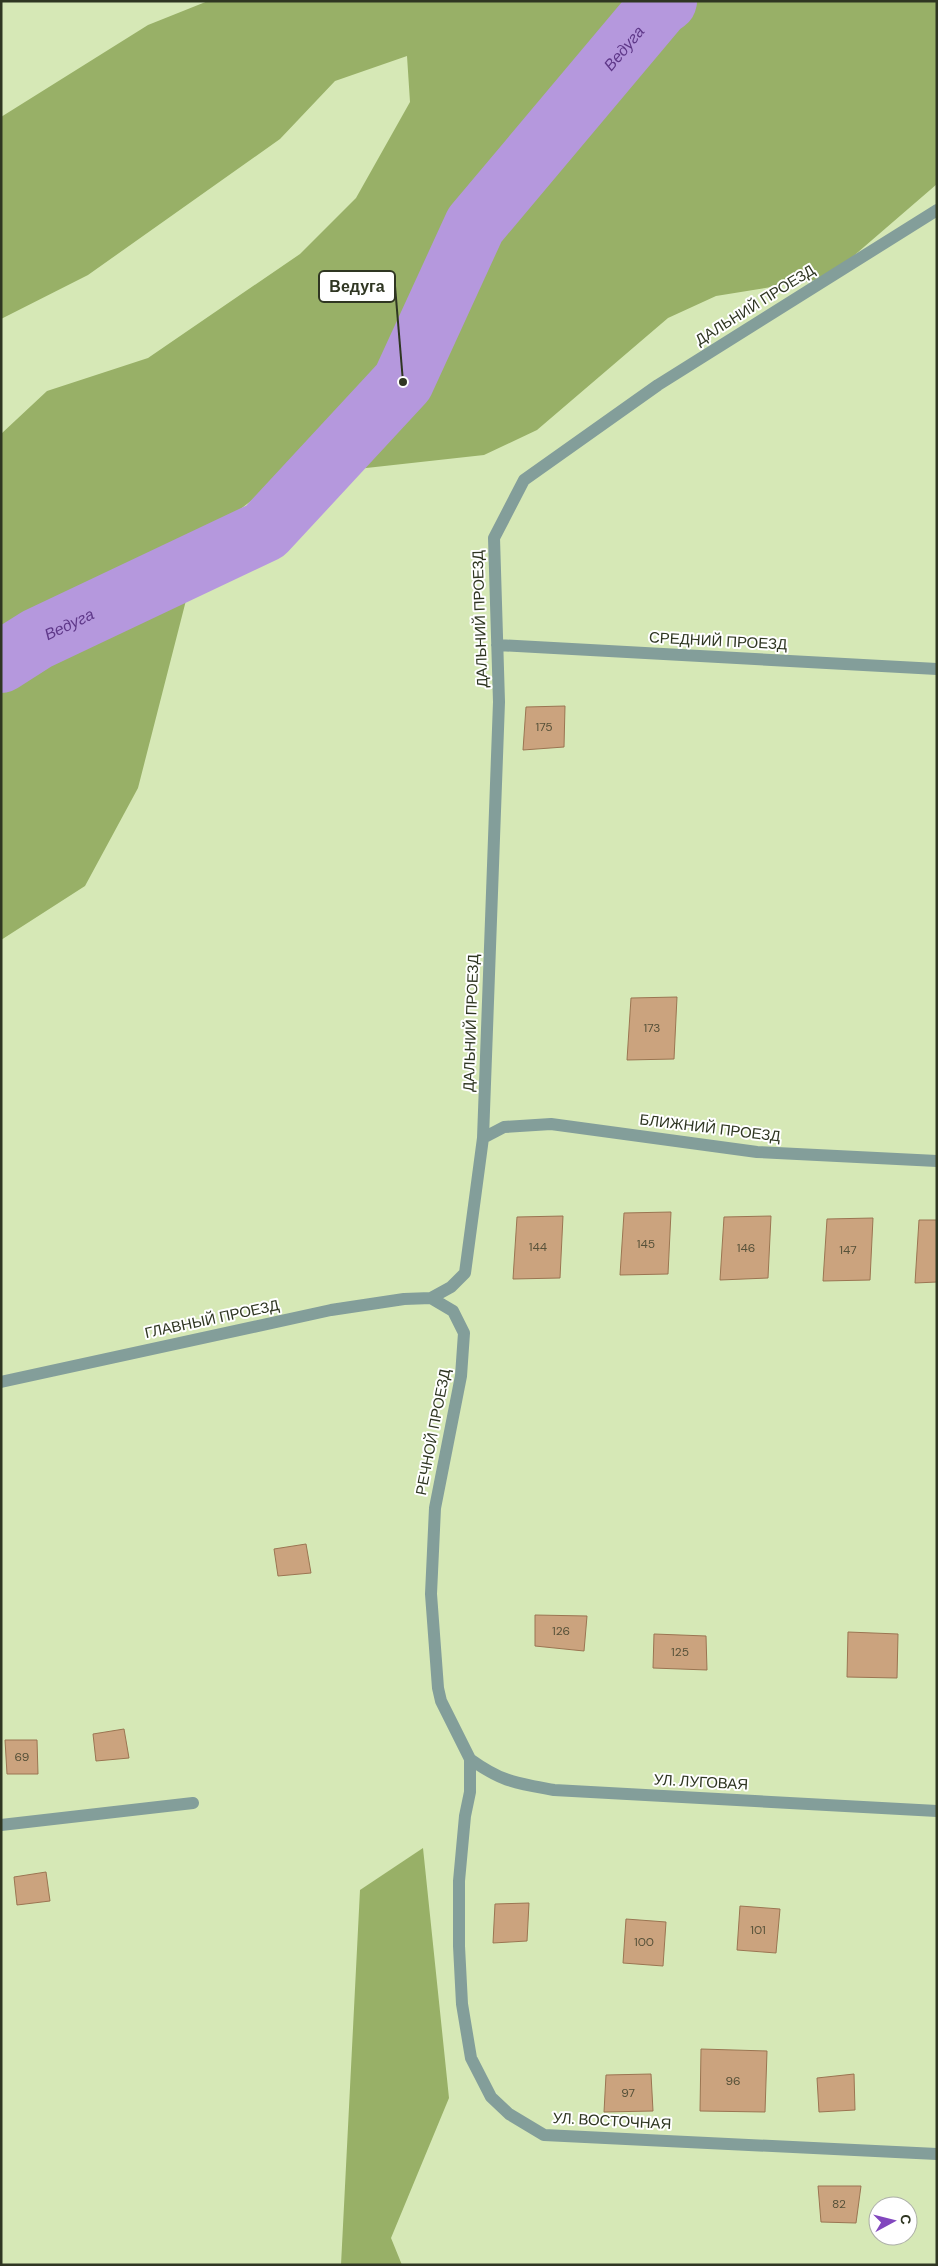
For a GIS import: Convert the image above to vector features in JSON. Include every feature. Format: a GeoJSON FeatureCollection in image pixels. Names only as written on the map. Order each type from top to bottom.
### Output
{"type":"FeatureCollection","features":[{"type":"Feature","properties":{"kind":"street","name":"ДАЛЬНИЙ ПРОЕЗД"},"geometry":{"type":"LineString","coordinates":[[483,1138],[499,702],[494,538],[524,480],[658,385],[937,210]]}},
{"type":"Feature","properties":{"kind":"street","name":"СРЕДНИЙ ПРОЕЗД"},"geometry":{"type":"LineString","coordinates":[[497,645],[937,669]]}},
{"type":"Feature","properties":{"kind":"street","name":"БЛИЖНИЙ ПРОЕЗД"},"geometry":{"type":"LineString","coordinates":[[483,1138],[504,1127],[551,1124],[757,1152],[937,1161]]}},
{"type":"Feature","properties":{"kind":"street"},"geometry":{"type":"LineString","coordinates":[[431,1298],[451,1287],[465,1273],[483,1138]]}},
{"type":"Feature","properties":{"kind":"street","name":"ГЛАВНЫЙ ПРОЕЗД"},"geometry":{"type":"LineString","coordinates":[[1,1382],[331,1310],[404,1299],[431,1298]]}},
{"type":"Feature","properties":{"kind":"street","name":"РЕЧНОЙ ПРОЕЗД"},"geometry":{"type":"LineString","coordinates":[[431,1298],[453,1311],[464,1333],[461,1376],[435,1508],[431,1594],[438,1688],[441,1701],[470,1759]]}},
{"type":"Feature","properties":{"kind":"street","name":"УЛ. ЛУГОВАЯ"},"geometry":{"type":"LineString","coordinates":[[470,1759],[490,1774],[509,1782],[554,1790],[937,1811]]}},
{"type":"Feature","properties":{"kind":"street","name":"УЛ. ВОСТОЧНАЯ"},"geometry":{"type":"LineString","coordinates":[[470,1759],[470,1792],[465,1816],[459,1881],[459,1946],[462,2004],[471,2058],[491,2097],[509,2114],[544,2134],[937,2154]]}},
{"type":"Feature","properties":{"kind":"street"},"geometry":{"type":"LineString","coordinates":[[1,1825],[194,1803]]}},
{"type":"Feature","properties":{"kind":"green space"},"geometry":{"type":"Polygon","coordinates":[[[208,1],[937,1],[937,184],[828,278],[716,296],[668,318],[537,430],[484,455],[321,473],[265,490],[220,525],[193,573],[138,788],[85,886],[1,940],[1,434],[47,391],[148,358],[300,254],[356,198],[410,102],[407,56],[335,81],[280,139],[88,275],[1,319],[1,117],[148,25],[208,1]]]}},
{"type":"Feature","properties":{"kind":"green space"},"geometry":{"type":"Polygon","coordinates":[[[423,1848],[449,2098],[391,2238],[402,2265],[341,2265],[360,1890],[423,1848]]]}},
{"type":"Feature","properties":{"kind":"building"},"geometry":{"type":"Polygon","coordinates":[[[565,706],[564,747],[523,750],[526,707],[565,706]]]}},
{"type":"Feature","properties":{"kind":"building"},"geometry":{"type":"Polygon","coordinates":[[[677,997],[674,1059],[627,1060],[631,998],[677,997]]]}},
{"type":"Feature","properties":{"kind":"building"},"geometry":{"type":"Polygon","coordinates":[[[671,1212],[668,1274],[620,1275],[624,1213],[671,1212]]]}},
{"type":"Feature","properties":{"kind":"building"},"geometry":{"type":"Polygon","coordinates":[[[563,1216],[560,1278],[513,1279],[517,1217],[563,1216]]]}},
{"type":"Feature","properties":{"kind":"building"},"geometry":{"type":"Polygon","coordinates":[[[771,1216],[768,1278],[720,1280],[724,1217],[771,1216]]]}},
{"type":"Feature","properties":{"kind":"building"},"geometry":{"type":"Polygon","coordinates":[[[873,1218],[870,1280],[823,1281],[827,1219],[873,1218]]]}},
{"type":"Feature","properties":{"kind":"building"},"geometry":{"type":"Polygon","coordinates":[[[919,1220],[937,1220],[937,1282],[915,1283],[919,1220]]]}},
{"type":"Feature","properties":{"kind":"building"},"geometry":{"type":"Polygon","coordinates":[[[306,1544],[311,1573],[278,1576],[274,1549],[306,1544]]]}},
{"type":"Feature","properties":{"kind":"building"},"geometry":{"type":"Polygon","coordinates":[[[535,1615],[587,1616],[584,1651],[535,1646],[535,1615]]]}},
{"type":"Feature","properties":{"kind":"building"},"geometry":{"type":"Polygon","coordinates":[[[848,1632],[898,1634],[897,1678],[847,1677],[848,1632]]]}},
{"type":"Feature","properties":{"kind":"building"},"geometry":{"type":"Polygon","coordinates":[[[654,1634],[706,1636],[707,1670],[653,1668],[654,1634]]]}},
{"type":"Feature","properties":{"kind":"building"},"geometry":{"type":"Polygon","coordinates":[[[124,1729],[129,1758],[96,1761],[93,1734],[124,1729]]]}},
{"type":"Feature","properties":{"kind":"building"},"geometry":{"type":"Polygon","coordinates":[[[5,1740],[37,1740],[38,1774],[7,1774],[5,1740]]]}},
{"type":"Feature","properties":{"kind":"building"},"geometry":{"type":"Polygon","coordinates":[[[46,1872],[50,1901],[17,1905],[14,1877],[46,1872]]]}},
{"type":"Feature","properties":{"kind":"building"},"geometry":{"type":"Polygon","coordinates":[[[529,1903],[527,1941],[493,1943],[495,1904],[529,1903]]]}},
{"type":"Feature","properties":{"kind":"building"},"geometry":{"type":"Polygon","coordinates":[[[740,1906],[780,1909],[776,1953],[737,1950],[740,1906]]]}},
{"type":"Feature","properties":{"kind":"building"},"geometry":{"type":"Polygon","coordinates":[[[626,1919],[666,1922],[663,1966],[623,1963],[626,1919]]]}},
{"type":"Feature","properties":{"kind":"building"},"geometry":{"type":"Polygon","coordinates":[[[701,2049],[767,2051],[765,2112],[700,2111],[701,2049]]]}},
{"type":"Feature","properties":{"kind":"building"},"geometry":{"type":"Polygon","coordinates":[[[651,2074],[653,2111],[604,2112],[606,2075],[651,2074]]]}},
{"type":"Feature","properties":{"kind":"building"},"geometry":{"type":"Polygon","coordinates":[[[854,2074],[855,2110],[819,2112],[817,2078],[854,2074]]]}},
{"type":"Feature","properties":{"kind":"building"},"geometry":{"type":"Polygon","coordinates":[[[818,2186],[861,2186],[856,2223],[821,2222],[818,2186]]]}},
{"type":"Feature","properties":{"kind":"waterway","name":"Ведуга"},"geometry":{"type":"LineString","coordinates":[[1,662],[37,639],[265,531],[403,382],[475,225],[659,6],[666,1]]}},
{"type":"Feature","properties":{"kind":"place","name":"Ведуга"},"geometry":{"type":"Point","coordinates":[403,382]}}]}
